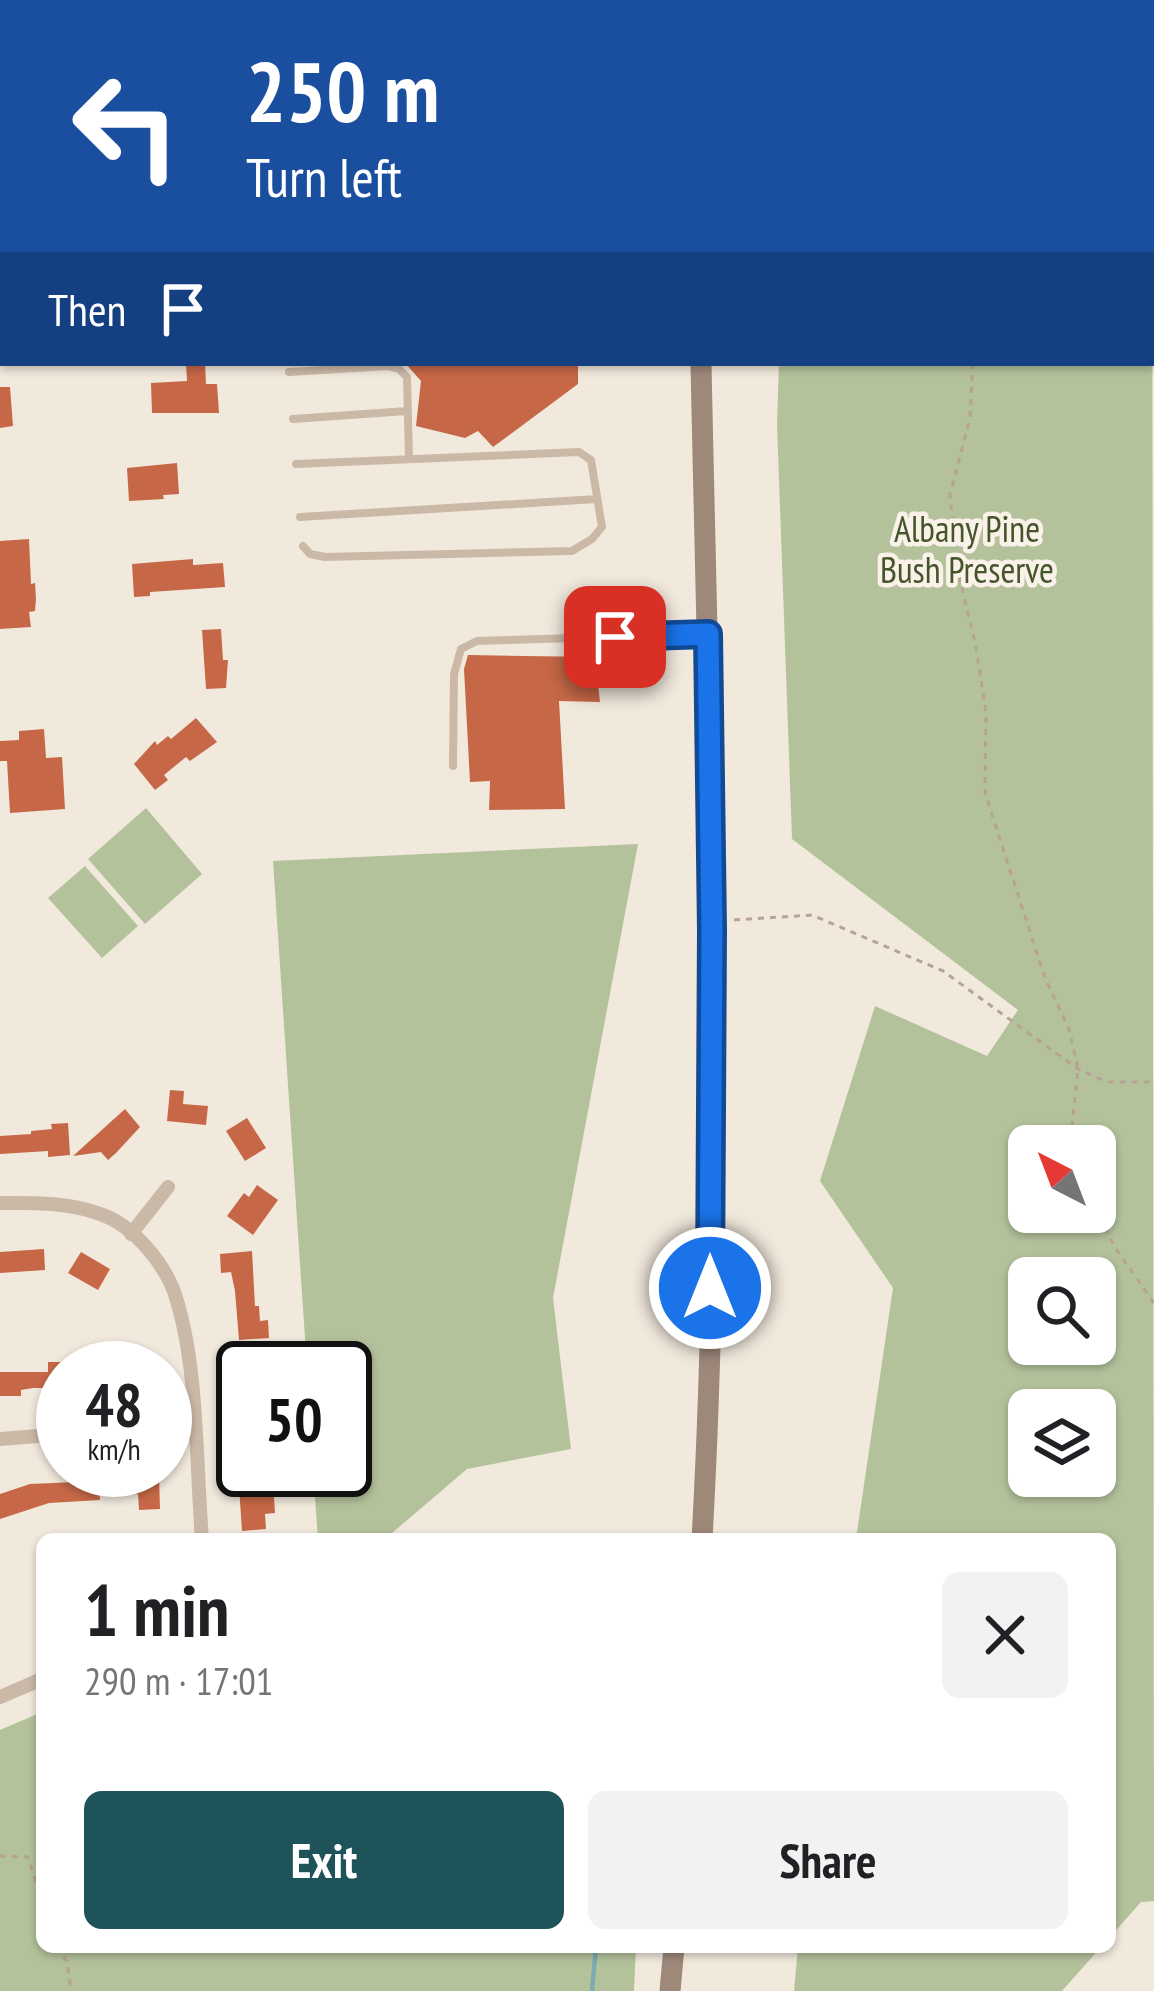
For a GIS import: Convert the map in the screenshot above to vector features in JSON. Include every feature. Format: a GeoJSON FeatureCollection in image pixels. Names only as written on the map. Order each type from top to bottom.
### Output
{"type":"FeatureCollection","features":[{"type":"Feature","properties":{"kind":"main road"},"geometry":{"type":"LineString","coordinates":[[701,366],[712,921],[710,1360],[702,1533]]}},
{"type":"Feature","properties":{"kind":"main road"},"geometry":{"type":"LineString","coordinates":[[670,1991],[673,1953]]}},
{"type":"Feature","properties":{"kind":"street"},"geometry":{"type":"LineString","coordinates":[[131,1234],[168,1187]]}},
{"type":"Feature","properties":{"kind":"street"},"geometry":{"type":"LineString","coordinates":[[0,1203],[54,1202],[102,1214],[131,1234],[166,1272],[187,1348],[202,1533]]}},
{"type":"Feature","properties":{"kind":"street"},"geometry":{"type":"LineString","coordinates":[[0,1439],[36,1436]]}},
{"type":"Feature","properties":{"kind":"street"},"geometry":{"type":"LineString","coordinates":[[0,1697],[36,1682]]}},
{"type":"Feature","properties":{"kind":"lane"},"geometry":{"type":"LineString","coordinates":[[289,372],[399,369],[407,377],[409,459]]}},
{"type":"Feature","properties":{"kind":"lane"},"geometry":{"type":"LineString","coordinates":[[293,419],[406,411]]}},
{"type":"Feature","properties":{"kind":"lane"},"geometry":{"type":"LineString","coordinates":[[296,464],[579,452],[591,460],[602,527],[572,551],[325,557],[310,554],[303,546]]}},
{"type":"Feature","properties":{"kind":"lane"},"geometry":{"type":"LineString","coordinates":[[300,517],[597,499]]}},
{"type":"Feature","properties":{"kind":"lane"},"geometry":{"type":"LineString","coordinates":[[453,766],[454,674],[461,649],[477,641],[708,634]]}},
{"type":"Feature","properties":{"kind":"path"},"geometry":{"type":"LineString","coordinates":[[973,366],[970,418],[950,495],[957,568],[986,712],[985,793],[1045,978],[1069,1029],[1078,1070],[1072,1125]]}},
{"type":"Feature","properties":{"kind":"path"},"geometry":{"type":"LineString","coordinates":[[712,921],[812,915],[944,971],[1078,1070],[1107,1082],[1154,1082]]}},
{"type":"Feature","properties":{"kind":"path"},"geometry":{"type":"LineString","coordinates":[[1108,1233],[1154,1303]]}},
{"type":"Feature","properties":{"kind":"path"},"geometry":{"type":"LineString","coordinates":[[0,1856],[28,1857],[36,1884]]}},
{"type":"Feature","properties":{"kind":"path"},"geometry":{"type":"LineString","coordinates":[[61,1953],[67,1961],[71,1991]]}},
{"type":"Feature","properties":{"kind":"green space","name":"Albany Pine Bush Preserve"},"geometry":{"type":"Polygon","coordinates":[[[779,366],[1152,366],[1154,1901],[1141,1902],[1116,1930],[1116,1533],[857,1533],[893,1288],[820,1181],[875,1006],[987,1056],[1018,1010],[792,839],[779,366]]]}},
{"type":"Feature","properties":{"kind":"green space"},"geometry":{"type":"Polygon","coordinates":[[[146,808],[202,874],[145,924],[88,859],[146,808]]]}},
{"type":"Feature","properties":{"kind":"green space"},"geometry":{"type":"Polygon","coordinates":[[[638,844],[553,1298],[571,1449],[467,1469],[392,1533],[318,1533],[315,1497],[372,1497],[372,1341],[305,1341],[273,861],[638,844]]]}},
{"type":"Feature","properties":{"kind":"green space"},"geometry":{"type":"Polygon","coordinates":[[[85,866],[138,926],[102,958],[48,898],[85,866]]]}},
{"type":"Feature","properties":{"kind":"green space"},"geometry":{"type":"Polygon","coordinates":[[[36,1715],[36,1953],[636,1953],[634,1991],[0,1991],[0,1730],[36,1715]]]}},
{"type":"Feature","properties":{"kind":"green space"},"geometry":{"type":"Polygon","coordinates":[[[797,1953],[1096,1953],[1062,1991],[794,1991],[797,1953]]]}},
{"type":"Feature","properties":{"kind":"building"},"geometry":{"type":"Polygon","coordinates":[[[186,366],[205,366],[206,384],[217,384],[219,413],[152,413],[151,383],[187,381],[186,366]]]}},
{"type":"Feature","properties":{"kind":"building"},"geometry":{"type":"Polygon","coordinates":[[[408,366],[578,366],[578,384],[493,447],[478,431],[465,438],[416,426],[421,381],[408,366]]]}},
{"type":"Feature","properties":{"kind":"building"},"geometry":{"type":"Polygon","coordinates":[[[0,387],[10,387],[13,426],[0,428],[0,387]]]}},
{"type":"Feature","properties":{"kind":"building"},"geometry":{"type":"Polygon","coordinates":[[[177,463],[179,494],[129,501],[127,468],[177,463]]]}},
{"type":"Feature","properties":{"kind":"building"},"geometry":{"type":"Polygon","coordinates":[[[29,539],[36,599],[35,611],[29,612],[31,627],[0,629],[0,541],[29,539]]]}},
{"type":"Feature","properties":{"kind":"building"},"geometry":{"type":"Polygon","coordinates":[[[193,559],[193,565],[223,563],[225,587],[134,597],[132,564],[193,559]]]}},
{"type":"Feature","properties":{"kind":"building"},"geometry":{"type":"Polygon","coordinates":[[[221,629],[223,660],[228,660],[226,688],[206,689],[202,630],[221,629]]]}},
{"type":"Feature","properties":{"kind":"building"},"geometry":{"type":"Polygon","coordinates":[[[468,655],[595,657],[600,702],[559,701],[565,809],[489,810],[490,781],[470,782],[464,669],[468,655]]]}},
{"type":"Feature","properties":{"kind":"building"},"geometry":{"type":"Polygon","coordinates":[[[196,718],[217,742],[190,761],[186,757],[164,775],[168,780],[155,790],[134,764],[155,741],[157,745],[168,736],[171,739],[196,718]]]}},
{"type":"Feature","properties":{"kind":"building"},"geometry":{"type":"Polygon","coordinates":[[[44,729],[46,758],[62,757],[65,809],[10,813],[7,761],[0,761],[0,741],[19,740],[19,731],[44,729]]]}},
{"type":"Feature","properties":{"kind":"building"},"geometry":{"type":"Polygon","coordinates":[[[170,1090],[184,1091],[183,1104],[208,1106],[206,1125],[167,1121],[170,1090]]]}},
{"type":"Feature","properties":{"kind":"building"},"geometry":{"type":"Polygon","coordinates":[[[125,1109],[140,1127],[116,1153],[108,1160],[101,1152],[73,1156],[125,1109]]]}},
{"type":"Feature","properties":{"kind":"building"},"geometry":{"type":"Polygon","coordinates":[[[247,1118],[266,1148],[245,1161],[226,1131],[247,1118]]]}},
{"type":"Feature","properties":{"kind":"building"},"geometry":{"type":"Polygon","coordinates":[[[68,1123],[70,1155],[48,1157],[48,1151],[0,1154],[0,1136],[31,1134],[52,1129],[51,1124],[68,1123]]]}},
{"type":"Feature","properties":{"kind":"building"},"geometry":{"type":"Polygon","coordinates":[[[257,1185],[278,1200],[253,1235],[227,1216],[244,1193],[249,1197],[257,1185]]]}},
{"type":"Feature","properties":{"kind":"building"},"geometry":{"type":"Polygon","coordinates":[[[44,1249],[45,1270],[0,1273],[0,1252],[44,1249]]]}},
{"type":"Feature","properties":{"kind":"building"},"geometry":{"type":"Polygon","coordinates":[[[252,1251],[255,1306],[259,1306],[260,1321],[268,1320],[269,1338],[239,1340],[231,1272],[221,1273],[220,1254],[252,1251]]]}},
{"type":"Feature","properties":{"kind":"building"},"geometry":{"type":"Polygon","coordinates":[[[81,1252],[110,1269],[98,1290],[68,1273],[81,1252]]]}},
{"type":"Feature","properties":{"kind":"building"},"geometry":{"type":"Polygon","coordinates":[[[0,1372],[36,1372],[36,1388],[21,1390],[21,1396],[0,1396],[0,1372]]]}},
{"type":"Feature","properties":{"kind":"building"},"geometry":{"type":"Polygon","coordinates":[[[36,1484],[36,1497],[100,1500],[49,1503],[0,1519],[0,1494],[36,1484]]]}},
{"type":"Feature","properties":{"kind":"building"},"geometry":{"type":"Polygon","coordinates":[[[138,1497],[160,1497],[160,1509],[139,1510],[138,1497]]]}},
{"type":"Feature","properties":{"kind":"building"},"geometry":{"type":"Polygon","coordinates":[[[240,1497],[274,1497],[275,1513],[265,1514],[266,1529],[242,1531],[240,1497]]]}},
{"type":"Feature","properties":{"kind":"waterway"},"geometry":{"type":"LineString","coordinates":[[592,1991],[595,1953]]}},
{"type":"Feature","properties":{"kind":"route"},"geometry":{"type":"LineString","coordinates":[[615,637],[708,634],[710,1288]]}}]}
